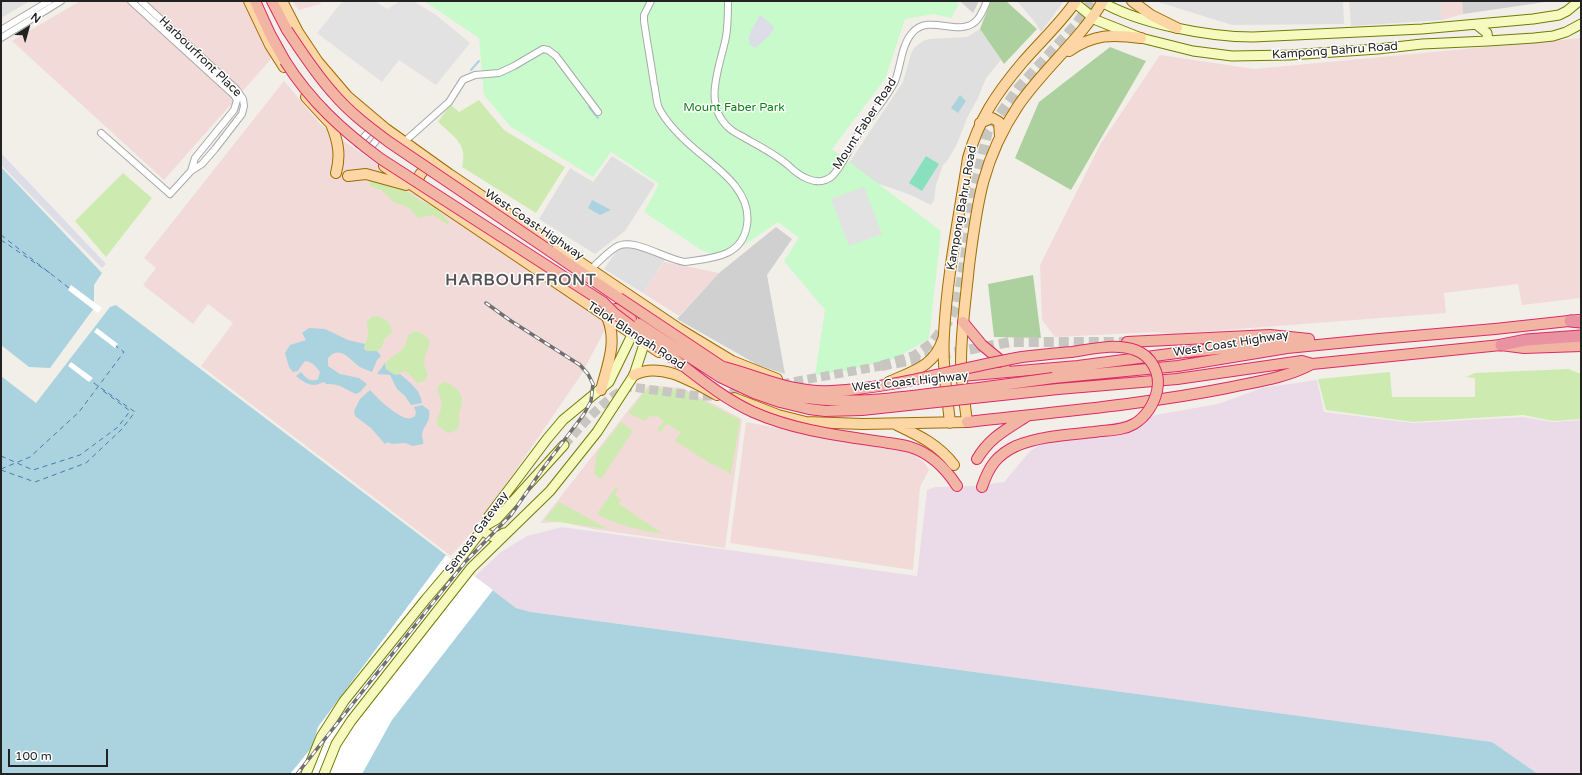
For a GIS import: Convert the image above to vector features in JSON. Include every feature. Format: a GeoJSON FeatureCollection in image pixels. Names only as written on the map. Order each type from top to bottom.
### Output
{"type":"FeatureCollection","features":[{"type":"Feature","properties":{"kind":"highway","name":"West Coast Highway"},"geometry":{"type":"LineString","coordinates":[[255,1],[270,34],[288,67],[309,95],[353,138],[387,162],[720,377],[754,393],[780,402],[825,411],[862,410],[1058,389],[1177,379],[1302,362],[1312,364],[1501,345],[1524,348],[1581,346]]}},
{"type":"Feature","properties":{"kind":"highway","name":"West Coast Highway"},"geometry":{"type":"LineString","coordinates":[[272,1],[287,30],[312,67],[333,94],[363,123],[400,150],[746,382],[775,392],[802,398],[832,401],[891,399],[1053,378],[1178,366],[1287,348],[1577,321]]}},
{"type":"Feature","properties":{"kind":"highway"},"geometry":{"type":"LineString","coordinates":[[604,302],[614,313],[695,375],[728,398],[751,411],[778,422],[807,430],[910,447],[925,454],[938,463],[957,486]]}},
{"type":"Feature","properties":{"kind":"highway"},"geometry":{"type":"LineString","coordinates":[[963,322],[986,349],[1000,361],[1016,371]]}},
{"type":"Feature","properties":{"kind":"highway"},"geometry":{"type":"LineString","coordinates":[[1127,342],[1270,335],[1309,339],[1379,339]]}},
{"type":"Feature","properties":{"kind":"highway"},"geometry":{"type":"LineString","coordinates":[[1501,345],[1526,340],[1581,336]]}},
{"type":"Feature","properties":{"kind":"highway"},"geometry":{"type":"LineString","coordinates":[[961,376],[1078,366],[1177,353],[1309,339]]}},
{"type":"Feature","properties":{"kind":"highway"},"geometry":{"type":"LineString","coordinates":[[724,367],[777,385],[803,390],[831,391],[911,380],[1024,357],[1113,347],[1136,350],[1143,354],[1153,365],[1158,379],[1158,386],[1154,400],[1146,414],[1134,424],[1120,429],[1038,439],[1016,446],[999,456],[990,468],[982,487]]}},
{"type":"Feature","properties":{"kind":"highway"},"geometry":{"type":"LineString","coordinates":[[967,422],[1177,398],[1274,377],[1304,369],[1312,364]]}},
{"type":"Feature","properties":{"kind":"highway"},"geometry":{"type":"LineString","coordinates":[[977,459],[991,440],[1028,415]]}},
{"type":"Feature","properties":{"kind":"main road","name":"Telok Blangah Road"},"geometry":{"type":"LineString","coordinates":[[249,1],[270,45],[306,97],[331,124],[357,146],[416,189],[632,335],[726,394],[754,406],[792,419],[806,422],[836,424],[967,422]]}},
{"type":"Feature","properties":{"kind":"main road"},"geometry":{"type":"LineString","coordinates":[[282,1],[298,32],[318,62],[347,96],[377,122],[438,167],[590,270],[679,329],[732,361],[769,376],[814,388],[833,388],[961,376]]}},
{"type":"Feature","properties":{"kind":"main road"},"geometry":{"type":"LineString","coordinates":[[1132,1],[1150,15],[1177,28]]}},
{"type":"Feature","properties":{"kind":"main road","name":"Kampong Bahru Road"},"geometry":{"type":"LineString","coordinates":[[967,422],[961,376],[963,322],[975,221],[981,185],[988,162],[1000,136],[1025,96],[1093,17],[1102,2],[1128,14],[1177,28],[1238,37],[1271,37],[1477,25],[1533,19],[1567,11],[1579,1]]}},
{"type":"Feature","properties":{"kind":"main road","name":"Kampong Bahru Road"},"geometry":{"type":"LineString","coordinates":[[950,423],[945,378],[944,335],[951,269],[968,158],[980,123],[1000,90],[1075,2],[1093,17],[1108,25],[1141,38],[1193,51],[1232,56],[1290,55],[1378,49],[1422,44],[1553,36],[1566,32],[1581,24]]}},
{"type":"Feature","properties":{"kind":"main road"},"geometry":{"type":"LineString","coordinates":[[1477,25],[1487,33],[1488,41]]}},
{"type":"Feature","properties":{"kind":"main road"},"geometry":{"type":"LineString","coordinates":[[1059,57],[1077,45],[1098,37],[1120,35],[1141,38]]}},
{"type":"Feature","properties":{"kind":"main road"},"geometry":{"type":"LineString","coordinates":[[980,123],[992,118],[998,122],[1000,127],[1000,136]]}},
{"type":"Feature","properties":{"kind":"main road"},"geometry":{"type":"LineString","coordinates":[[331,124],[340,155],[340,162],[336,173]]}},
{"type":"Feature","properties":{"kind":"main road"},"geometry":{"type":"LineString","coordinates":[[348,176],[366,174],[416,189],[422,172],[428,166],[438,167]]}},
{"type":"Feature","properties":{"kind":"main road"},"geometry":{"type":"LineString","coordinates":[[633,298],[647,324],[679,329]]}},
{"type":"Feature","properties":{"kind":"main road"},"geometry":{"type":"LineString","coordinates":[[600,390],[612,347],[611,330],[607,317]]}},
{"type":"Feature","properties":{"kind":"main road","name":"Sentosa Gateway"},"geometry":{"type":"LineString","coordinates":[[306,774],[321,737],[344,701],[484,528],[489,516],[547,438],[563,420],[609,382],[632,335],[638,327],[647,324],[648,332],[634,375],[597,432],[574,463],[533,510],[512,528],[471,568],[351,721],[336,744],[324,774]]}},
{"type":"Feature","properties":{"kind":"main road"},"geometry":{"type":"LineString","coordinates":[[889,382],[925,366],[937,352],[944,335]]}},
{"type":"Feature","properties":{"kind":"main road"},"geometry":{"type":"LineString","coordinates":[[634,375],[642,371],[664,371],[687,379],[736,405],[746,407],[754,406]]}},
{"type":"Feature","properties":{"kind":"main road"},"geometry":{"type":"LineString","coordinates":[[895,424],[938,448],[954,465]]}},
{"type":"Feature","properties":{"kind":"main road"},"geometry":{"type":"LineString","coordinates":[[512,528],[497,538],[493,538],[484,528],[497,519],[564,445]]}},
{"type":"Feature","properties":{"kind":"street"},"geometry":{"type":"LineString","coordinates":[[1,30],[52,2],[61,1]]}},
{"type":"Feature","properties":{"kind":"street","name":"Harbourfront Place"},"geometry":{"type":"LineString","coordinates":[[131,1],[230,91],[237,100],[234,110],[195,158],[191,171]]}},
{"type":"Feature","properties":{"kind":"street","name":"Harbourfront Place"},"geometry":{"type":"LineString","coordinates":[[101,133],[170,194],[191,171],[202,164],[225,138],[243,111],[243,99],[232,85],[142,1]]}},
{"type":"Feature","properties":{"kind":"street"},"geometry":{"type":"LineString","coordinates":[[590,270],[609,252],[623,243],[646,248],[664,257],[680,262],[719,257],[731,252],[740,242],[746,230],[748,216],[745,204],[735,185],[716,166],[694,149],[671,125],[658,107],[644,21],[644,15],[651,1]]}},
{"type":"Feature","properties":{"kind":"street","name":"Mount Faber Road"},"geometry":{"type":"LineString","coordinates":[[728,1],[726,36],[714,92],[716,106],[721,120],[730,130],[778,157],[796,173],[814,181],[831,177],[860,131],[894,84],[899,72],[908,39],[916,30],[936,24],[960,27],[970,25],[976,21],[987,1]]}},
{"type":"Feature","properties":{"kind":"street"},"geometry":{"type":"LineString","coordinates":[[1,38],[52,2]]}},
{"type":"Feature","properties":{"kind":"street"},"geometry":{"type":"LineString","coordinates":[[404,142],[449,102],[463,80],[475,75],[498,73],[543,49],[548,50],[556,56],[598,112]]}},
{"type":"Feature","properties":{"kind":"street"},"geometry":{"type":"LineString","coordinates":[[357,146],[377,122]]}},
{"type":"Feature","properties":{"kind":"street"},"geometry":{"type":"LineString","coordinates":[[366,153],[386,129]]}},
{"type":"Feature","properties":{"kind":"shaded area"},"geometry":{"type":"Polygon","coordinates":[[[1,1],[30,1],[1,18],[1,1]]]}},
{"type":"Feature","properties":{"kind":"shaded area"},"geometry":{"type":"Polygon","coordinates":[[[80,1],[246,1],[272,58],[164,180],[12,41],[80,1]]]}},
{"type":"Feature","properties":{"kind":"shaded area"},"geometry":{"type":"Polygon","coordinates":[[[292,1],[320,1],[321,4],[299,10],[292,1]]]}},
{"type":"Feature","properties":{"kind":"shaded area"},"geometry":{"type":"Polygon","coordinates":[[[350,1],[375,1],[387,9],[400,1],[413,1],[436,15],[470,43],[436,85],[399,60],[382,82],[317,33],[341,3],[350,1]]]}},
{"type":"Feature","properties":{"kind":"shaded area"},"geometry":{"type":"Polygon","coordinates":[[[960,1],[979,1],[973,13],[960,1]]]}},
{"type":"Feature","properties":{"kind":"shaded area"},"geometry":{"type":"Polygon","coordinates":[[[1017,1],[1064,1],[1041,32],[1017,1]]]}},
{"type":"Feature","properties":{"kind":"shaded area"},"geometry":{"type":"Polygon","coordinates":[[[1155,1],[1343,1],[1344,24],[1232,25],[1155,1]]]}},
{"type":"Feature","properties":{"kind":"shaded area"},"geometry":{"type":"Polygon","coordinates":[[[1349,1],[1441,1],[1442,20],[1351,26],[1349,1]]]}},
{"type":"Feature","properties":{"kind":"shaded area"},"geometry":{"type":"Polygon","coordinates":[[[1441,1],[1462,1],[1463,14],[1442,20],[1441,1]]]}},
{"type":"Feature","properties":{"kind":"shaded area"},"geometry":{"type":"Polygon","coordinates":[[[1462,1],[1552,1],[1463,14],[1462,1]]]}},
{"type":"Feature","properties":{"kind":"shaded area"},"geometry":{"type":"Polygon","coordinates":[[[760,15],[774,28],[769,36],[755,48],[749,44],[749,38],[750,33],[760,15]]]}},
{"type":"Feature","properties":{"kind":"shaded area"},"geometry":{"type":"Polygon","coordinates":[[[980,29],[1001,60],[986,78],[978,98],[967,118],[957,144],[943,165],[936,185],[934,200],[931,205],[911,195],[871,181],[837,181],[903,82],[914,48],[923,41],[929,39],[967,37],[980,29]]]}},
{"type":"Feature","properties":{"kind":"shaded area"},"geometry":{"type":"Polygon","coordinates":[[[1581,38],[1581,298],[1522,305],[1518,284],[1444,293],[1446,313],[1173,334],[1155,332],[1055,337],[1042,320],[1040,265],[1101,143],[1160,55],[1254,69],[1581,38]]]}},
{"type":"Feature","properties":{"kind":"shaded area"},"geometry":{"type":"Polygon","coordinates":[[[284,81],[321,125],[608,324],[581,375],[478,525],[451,556],[201,366],[233,323],[208,304],[193,324],[143,285],[156,268],[144,258],[284,81]]]}},
{"type":"Feature","properties":{"kind":"shaded area"},"geometry":{"type":"Polygon","coordinates":[[[1,153],[106,264],[102,268],[1,165],[1,153]]]}},
{"type":"Feature","properties":{"kind":"shaded area"},"geometry":{"type":"Polygon","coordinates":[[[612,156],[655,184],[625,231],[595,254],[539,219],[570,168],[593,182],[612,156]]]}},
{"type":"Feature","properties":{"kind":"shaded area"},"geometry":{"type":"Polygon","coordinates":[[[864,187],[882,234],[849,246],[831,199],[864,187]]]}},
{"type":"Feature","properties":{"kind":"shaded area"},"geometry":{"type":"Polygon","coordinates":[[[776,227],[792,239],[767,275],[785,374],[758,365],[677,319],[719,273],[776,227]]]}},
{"type":"Feature","properties":{"kind":"shaded area"},"geometry":{"type":"Polygon","coordinates":[[[636,244],[665,260],[643,293],[604,269],[618,249],[636,244]]]}},
{"type":"Feature","properties":{"kind":"shaded area"},"geometry":{"type":"Polygon","coordinates":[[[664,262],[719,273],[679,316],[643,293],[664,262]]]}},
{"type":"Feature","properties":{"kind":"shaded area"},"geometry":{"type":"Polygon","coordinates":[[[1317,380],[1324,412],[1413,423],[1523,417],[1553,422],[1581,420],[1581,774],[1538,774],[1492,742],[531,612],[516,608],[474,577],[501,552],[527,536],[562,527],[917,576],[927,490],[935,487],[973,486],[1004,482],[1031,450],[1057,436],[1121,421],[1218,404],[1262,388],[1317,380]]]}},
{"type":"Feature","properties":{"kind":"shaded area"},"geometry":{"type":"Polygon","coordinates":[[[648,385],[683,388],[742,419],[725,548],[593,529],[562,522],[540,523],[648,385]]]}},
{"type":"Feature","properties":{"kind":"shaded area"},"geometry":{"type":"Polygon","coordinates":[[[746,422],[913,454],[924,462],[929,470],[920,487],[913,570],[730,543],[746,422]]]}},
{"type":"Feature","properties":{"kind":"green space","name":"Mount Faber Park"},"geometry":{"type":"Polygon","coordinates":[[[424,1],[955,1],[959,4],[951,18],[934,14],[905,19],[885,79],[832,149],[941,231],[929,339],[896,358],[847,371],[815,375],[825,310],[784,261],[799,238],[778,222],[726,257],[703,251],[644,212],[659,184],[611,152],[593,177],[511,127],[484,95],[479,38],[424,1]]]}},
{"type":"Feature","properties":{"kind":"green space"},"geometry":{"type":"Polygon","coordinates":[[[991,1],[1006,1],[1037,29],[1004,64],[980,29],[991,1]]]}},
{"type":"Feature","properties":{"kind":"green space"},"geometry":{"type":"Polygon","coordinates":[[[1110,47],[1146,61],[1071,190],[1015,158],[1039,102],[1110,47]]]}},
{"type":"Feature","properties":{"kind":"green space"},"geometry":{"type":"Polygon","coordinates":[[[479,100],[504,130],[565,167],[536,213],[462,167],[463,152],[461,147],[454,137],[438,122],[450,104],[459,112],[479,100]]]}},
{"type":"Feature","properties":{"kind":"green space"},"geometry":{"type":"Polygon","coordinates":[[[926,156],[939,164],[922,191],[909,183],[926,156]]]}},
{"type":"Feature","properties":{"kind":"green space"},"geometry":{"type":"Polygon","coordinates":[[[123,173],[152,198],[106,257],[75,221],[123,173]]]}},
{"type":"Feature","properties":{"kind":"green space"},"geometry":{"type":"Polygon","coordinates":[[[372,177],[398,187],[420,201],[435,207],[449,222],[448,225],[433,215],[418,218],[408,207],[395,203],[381,190],[370,186],[369,181],[372,177]]]}},
{"type":"Feature","properties":{"kind":"green space"},"geometry":{"type":"Polygon","coordinates":[[[1033,275],[1041,338],[994,337],[988,284],[1033,275]]]}},
{"type":"Feature","properties":{"kind":"green space"},"geometry":{"type":"Polygon","coordinates":[[[373,316],[386,320],[390,325],[392,332],[384,340],[382,347],[377,351],[367,351],[364,346],[368,336],[367,323],[373,316]]]}},
{"type":"Feature","properties":{"kind":"green space"},"geometry":{"type":"Polygon","coordinates":[[[416,331],[423,334],[430,341],[424,361],[428,374],[424,380],[417,383],[405,371],[395,375],[386,369],[385,363],[404,348],[409,334],[416,331]]]}},
{"type":"Feature","properties":{"kind":"green space"},"geometry":{"type":"Polygon","coordinates":[[[1568,369],[1581,374],[1581,419],[1553,421],[1523,415],[1413,422],[1326,410],[1318,379],[1390,372],[1392,397],[1475,397],[1475,378],[1466,377],[1475,373],[1568,369]]]}},
{"type":"Feature","properties":{"kind":"green space"},"geometry":{"type":"Polygon","coordinates":[[[444,382],[457,389],[462,398],[458,429],[449,433],[438,426],[437,422],[441,407],[438,386],[444,382]]]}},
{"type":"Feature","properties":{"kind":"green space"},"geometry":{"type":"Polygon","coordinates":[[[649,387],[683,390],[740,420],[731,474],[711,464],[675,441],[681,432],[667,424],[660,432],[657,430],[664,421],[656,415],[654,417],[650,415],[646,421],[628,413],[649,387]]]}},
{"type":"Feature","properties":{"kind":"green space"},"geometry":{"type":"Polygon","coordinates":[[[621,422],[633,431],[601,479],[594,474],[597,453],[621,422]]]}},
{"type":"Feature","properties":{"kind":"green space"},"geometry":{"type":"Polygon","coordinates":[[[616,487],[618,489],[615,495],[621,500],[619,504],[663,534],[630,527],[614,522],[597,514],[616,487]]]}},
{"type":"Feature","properties":{"kind":"green space"},"geometry":{"type":"Polygon","coordinates":[[[559,502],[608,529],[544,520],[559,502]]]}},
{"type":"Feature","properties":{"kind":"water"},"geometry":{"type":"Polygon","coordinates":[[[960,95],[966,101],[958,113],[951,108],[960,95]]]}},
{"type":"Feature","properties":{"kind":"water"},"geometry":{"type":"Polygon","coordinates":[[[1,167],[102,273],[94,285],[94,308],[50,368],[29,367],[1,345],[1,167]]]}},
{"type":"Feature","properties":{"kind":"water"},"geometry":{"type":"Polygon","coordinates":[[[592,200],[611,210],[600,215],[588,208],[592,200]]]}},
{"type":"Feature","properties":{"kind":"water"},"geometry":{"type":"Polygon","coordinates":[[[116,305],[516,608],[531,612],[1492,742],[1538,774],[1,774],[1,376],[36,403],[110,307],[116,305]]]}},
{"type":"Feature","properties":{"kind":"water"},"geometry":{"type":"Polygon","coordinates":[[[309,328],[325,329],[348,340],[365,344],[364,349],[367,351],[377,351],[381,356],[377,360],[372,372],[360,367],[349,357],[341,353],[332,354],[328,358],[328,366],[340,374],[359,378],[367,384],[360,392],[356,394],[338,385],[326,384],[324,382],[312,385],[304,382],[296,376],[301,372],[309,379],[315,380],[318,379],[320,372],[310,362],[305,361],[298,371],[293,372],[289,367],[285,353],[290,345],[306,340],[302,333],[309,328]]]}},
{"type":"Feature","properties":{"kind":"water"},"geometry":{"type":"Polygon","coordinates":[[[385,363],[386,369],[395,375],[400,374],[414,387],[421,398],[422,403],[411,405],[405,396],[397,389],[390,375],[377,374],[385,363]]]}},
{"type":"Feature","properties":{"kind":"water"},"geometry":{"type":"Polygon","coordinates":[[[370,390],[391,410],[406,418],[415,416],[416,412],[414,407],[422,405],[429,410],[429,418],[422,435],[423,444],[413,446],[405,443],[392,444],[388,442],[385,444],[371,428],[355,416],[354,411],[360,399],[370,390]]]}},
{"type":"Feature","properties":{"kind":"pier"},"geometry":{"type":"Polygon","coordinates":[[[71,285],[102,308],[98,313],[68,290],[71,285]]]}},
{"type":"Feature","properties":{"kind":"pier"},"geometry":{"type":"Polygon","coordinates":[[[97,328],[118,344],[115,348],[94,332],[97,328]]]}},
{"type":"Feature","properties":{"kind":"pier"},"geometry":{"type":"Polygon","coordinates":[[[71,362],[93,378],[89,382],[68,366],[71,362]]]}},
{"type":"Feature","properties":{"kind":"pier"},"geometry":{"type":"Polygon","coordinates":[[[446,555],[493,590],[392,720],[362,774],[290,774],[312,747],[318,727],[446,555]]]}},
{"type":"Feature","properties":{"kind":"waterway"},"geometry":{"type":"LineString","coordinates":[[471,70],[479,61]]}},
{"type":"Feature","properties":{"kind":"waterway"},"geometry":{"type":"LineString","coordinates":[[589,107],[598,118]]}},
{"type":"Feature","properties":{"kind":"ferry route"},"geometry":{"type":"LineString","coordinates":[[1,235],[69,288]]}},
{"type":"Feature","properties":{"kind":"ferry route"},"geometry":{"type":"LineString","coordinates":[[1,240],[53,275]]}},
{"type":"Feature","properties":{"kind":"ferry route"},"geometry":{"type":"LineString","coordinates":[[1,469],[30,457],[79,412],[124,352],[116,346]]}},
{"type":"Feature","properties":{"kind":"ferry route"},"geometry":{"type":"LineString","coordinates":[[1,470],[35,482],[86,463],[121,430],[135,412],[91,381]]}},
{"type":"Feature","properties":{"kind":"ferry route"},"geometry":{"type":"LineString","coordinates":[[1,456],[33,470],[80,455],[118,427],[130,411],[102,390]]}},
{"type":"Feature","properties":{"kind":"tunnel"},"geometry":{"type":"LineString","coordinates":[[881,366],[914,356],[932,343],[950,319],[957,303],[965,258],[974,190],[988,131],[1019,87],[1077,23],[1092,1]]}},
{"type":"Feature","properties":{"kind":"tunnel"},"geometry":{"type":"LineString","coordinates":[[881,366],[1010,342],[1127,342]]}},
{"type":"Feature","properties":{"kind":"tunnel"},"geometry":{"type":"LineString","coordinates":[[781,384],[881,366]]}},
{"type":"Feature","properties":{"kind":"tunnel"},"geometry":{"type":"LineString","coordinates":[[564,445],[586,421],[613,396],[631,387],[699,396],[715,396],[751,390]]}},
{"type":"Feature","properties":{"kind":"railway"},"geometry":{"type":"LineString","coordinates":[[297,774],[466,561],[511,515],[544,467],[584,414],[591,401],[593,384],[588,374],[580,365],[511,321],[486,303]]}},
{"type":"Feature","properties":{"kind":"district","name":"HARBOURFRONT"},"geometry":{"type":"Point","coordinates":[521,281]}}]}
